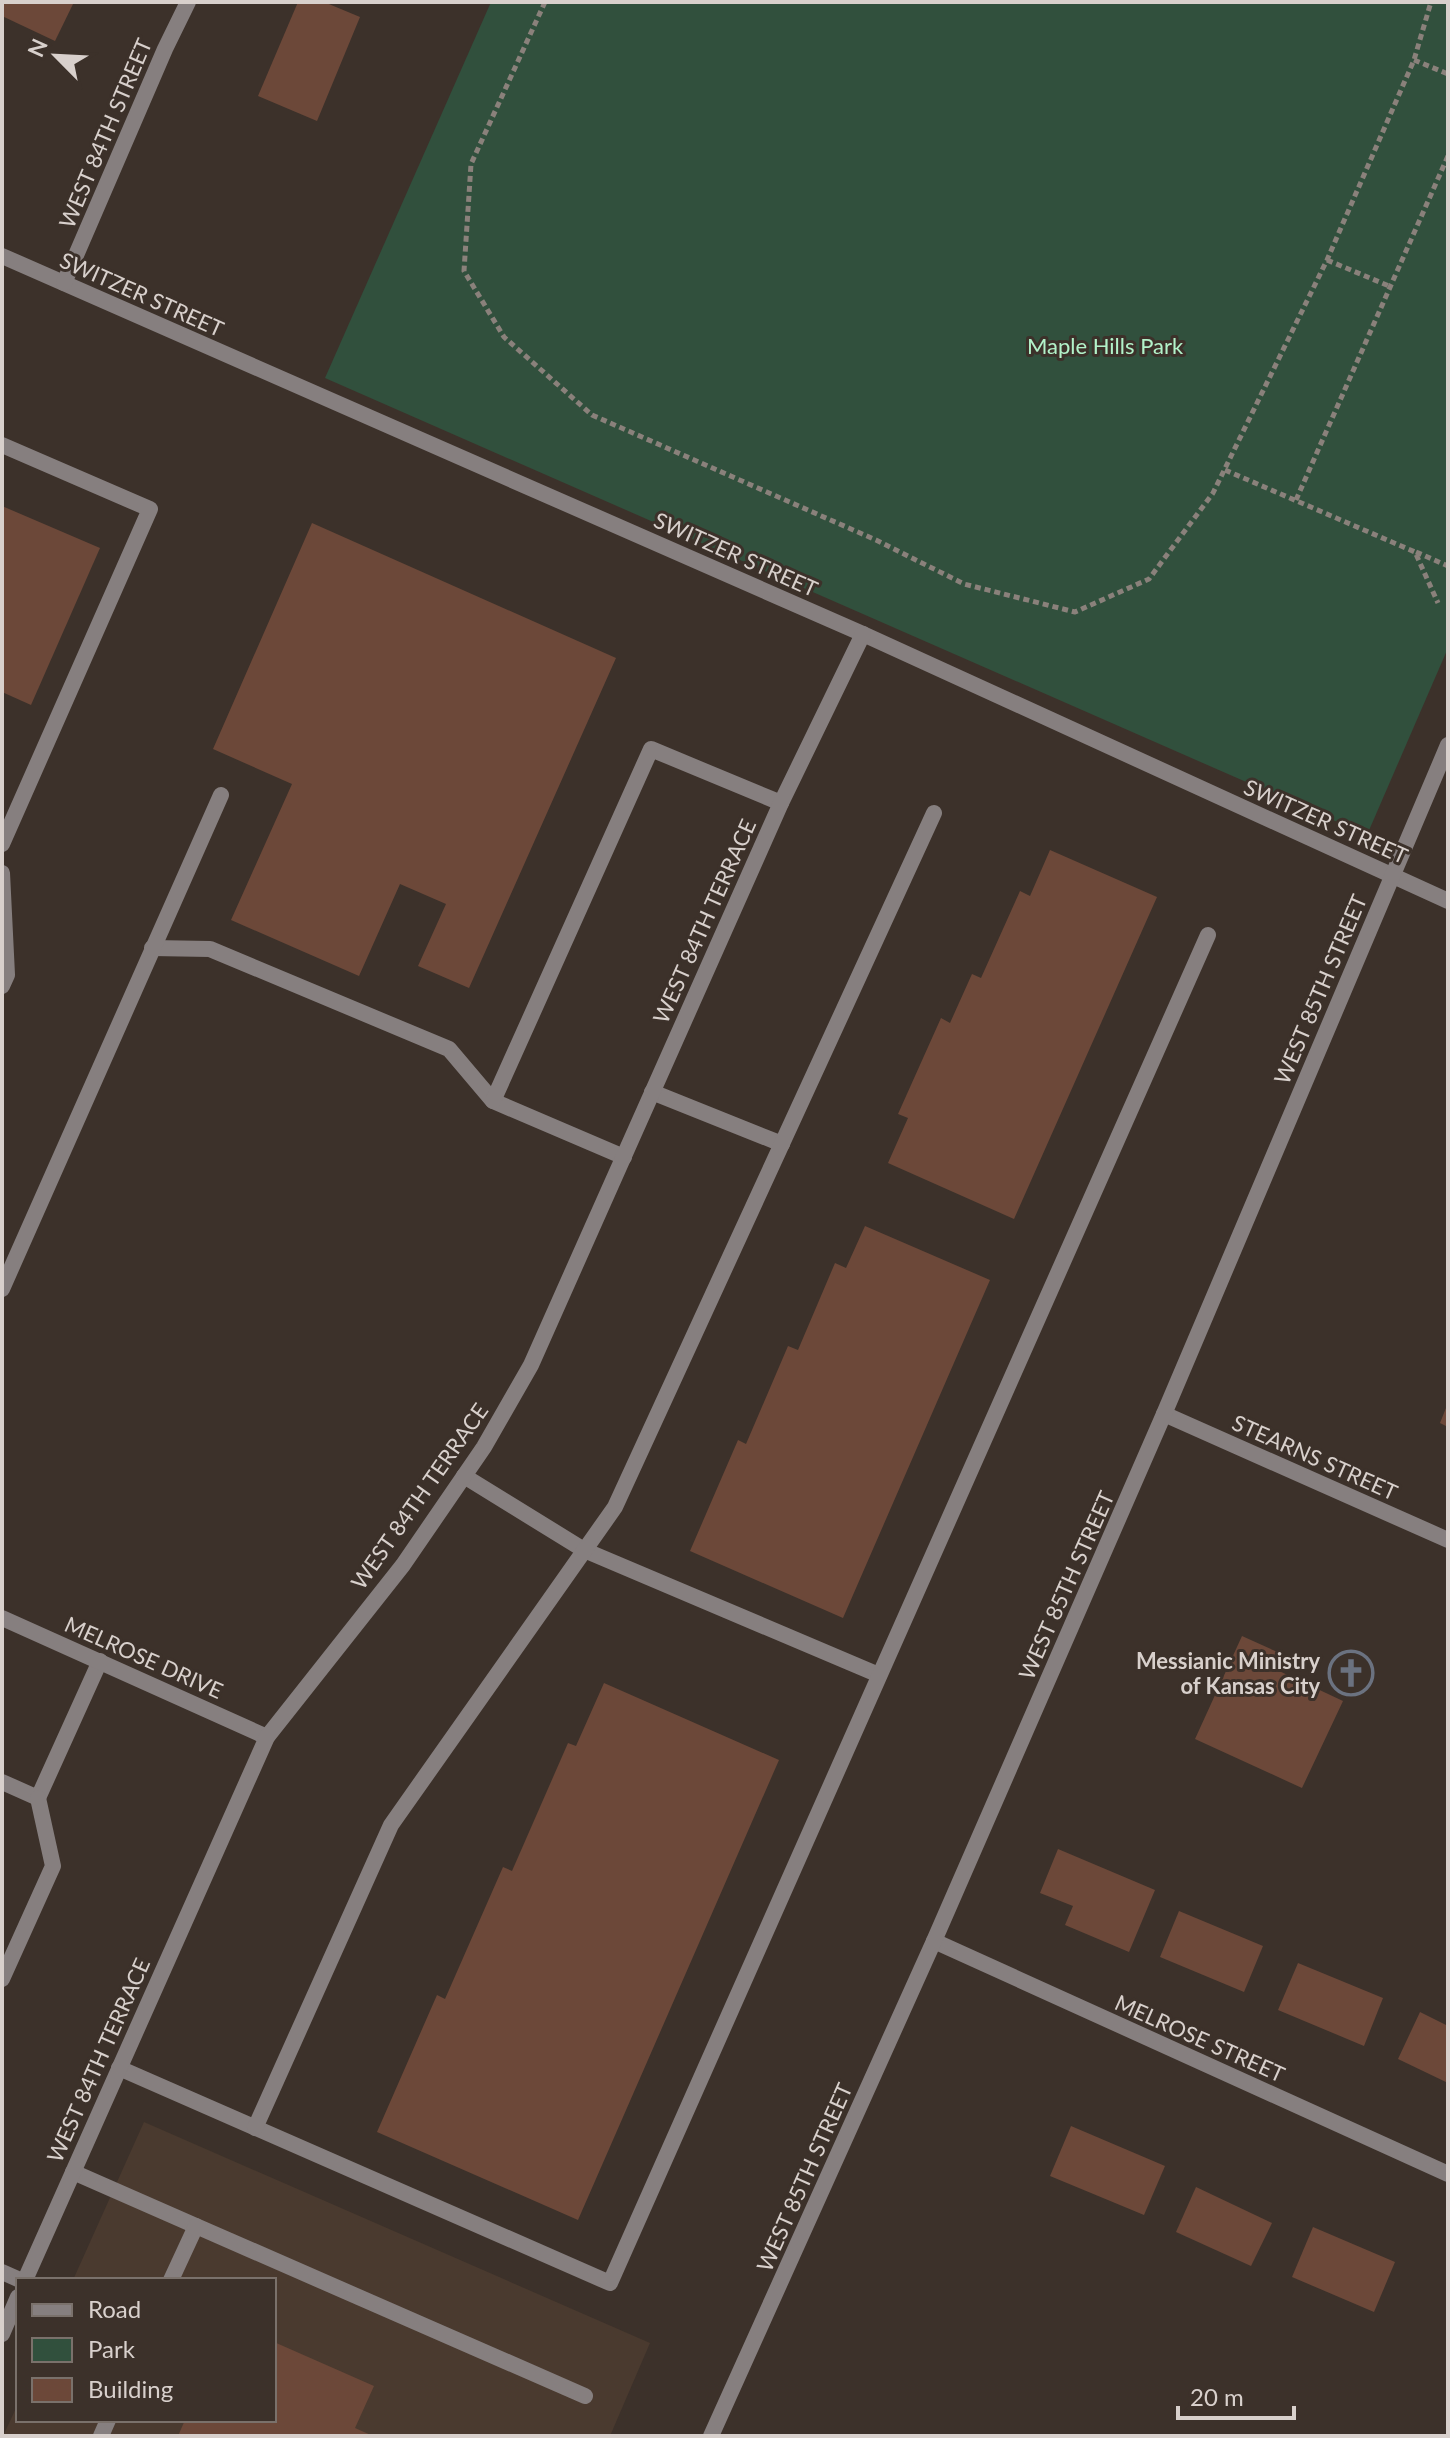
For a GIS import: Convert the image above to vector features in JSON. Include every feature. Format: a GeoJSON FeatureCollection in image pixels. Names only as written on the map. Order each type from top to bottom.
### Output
{"type":"FeatureCollection","features":[{"type":"Feature","properties":{"kind":"street","name":"WEST 84TH STREET"},"geometry":{"type":"LineString","coordinates":[[64,283],[188,2]]}},
{"type":"Feature","properties":{"kind":"street","name":"SWITZER STREET"},"geometry":{"type":"LineString","coordinates":[[2,256],[863,634],[1448,901]]}},
{"type":"Feature","properties":{"kind":"street"},"geometry":{"type":"LineString","coordinates":[[2,445],[150,509],[2,844]]}},
{"type":"Feature","properties":{"kind":"street","name":"WEST 84TH TERRACE"},"geometry":{"type":"LineString","coordinates":[[24,2278],[267,1737],[403,1565],[484,1447],[531,1365],[781,803],[863,634]]}},
{"type":"Feature","properties":{"kind":"street","name":"WEST 85TH STREET"},"geometry":{"type":"LineString","coordinates":[[711,2436],[934,1941],[1164,1414],[1448,745]]}},
{"type":"Feature","properties":{"kind":"street"},"geometry":{"type":"LineString","coordinates":[[493,1101],[651,749],[781,803]]}},
{"type":"Feature","properties":{"kind":"street"},"geometry":{"type":"LineString","coordinates":[[2,1289],[221,795]]}},
{"type":"Feature","properties":{"kind":"street"},"geometry":{"type":"LineString","coordinates":[[255,2128],[391,1825],[615,1507],[934,813]]}},
{"type":"Feature","properties":{"kind":"street"},"geometry":{"type":"LineString","coordinates":[[2,873],[7,975],[2,986]]}},
{"type":"Feature","properties":{"kind":"street"},"geometry":{"type":"LineString","coordinates":[[119,2068],[610,2283],[1208,935]]}},
{"type":"Feature","properties":{"kind":"street"},"geometry":{"type":"LineString","coordinates":[[152,948],[210,949],[449,1049],[493,1101],[624,1157]]}},
{"type":"Feature","properties":{"kind":"street"},"geometry":{"type":"LineString","coordinates":[[652,1092],[782,1144]]}},
{"type":"Feature","properties":{"kind":"street","name":"STEARNS STREET"},"geometry":{"type":"LineString","coordinates":[[1164,1414],[1448,1540]]}},
{"type":"Feature","properties":{"kind":"street"},"geometry":{"type":"LineString","coordinates":[[464,1476],[584,1550],[879,1675]]}},
{"type":"Feature","properties":{"kind":"street","name":"MELROSE DRIVE"},"geometry":{"type":"LineString","coordinates":[[2,1618],[267,1737]]}},
{"type":"Feature","properties":{"kind":"street"},"geometry":{"type":"LineString","coordinates":[[2,1979],[53,1866],[38,1798],[100,1661]]}},
{"type":"Feature","properties":{"kind":"street"},"geometry":{"type":"LineString","coordinates":[[2,1782],[38,1798]]}},
{"type":"Feature","properties":{"kind":"street","name":"MELROSE STREET"},"geometry":{"type":"LineString","coordinates":[[934,1941],[1448,2174]]}},
{"type":"Feature","properties":{"kind":"street"},"geometry":{"type":"LineString","coordinates":[[73,2172],[585,2396]]}},
{"type":"Feature","properties":{"kind":"street"},"geometry":{"type":"LineString","coordinates":[[172,2278],[196,2226]]}},
{"type":"Feature","properties":{"kind":"street"},"geometry":{"type":"LineString","coordinates":[[2,2334],[16,2302]]}},
{"type":"Feature","properties":{"kind":"path"},"geometry":{"type":"LineString","coordinates":[[545,2],[471,164],[464,271],[504,337],[592,415],[876,540],[964,584],[1075,612],[1149,579],[1213,493],[1327,260],[1414,60],[1431,2]]}},
{"type":"Feature","properties":{"kind":"path"},"geometry":{"type":"LineString","coordinates":[[1414,60],[1448,74]]}},
{"type":"Feature","properties":{"kind":"path"},"geometry":{"type":"LineString","coordinates":[[1296,500],[1448,156]]}},
{"type":"Feature","properties":{"kind":"path"},"geometry":{"type":"LineString","coordinates":[[1327,260],[1389,286]]}},
{"type":"Feature","properties":{"kind":"path"},"geometry":{"type":"LineString","coordinates":[[1225,470],[1448,566]]}},
{"type":"Feature","properties":{"kind":"path"},"geometry":{"type":"LineString","coordinates":[[1415,552],[1438,603]]}},
{"type":"Feature","properties":{"kind":"shaded area"},"geometry":{"type":"Polygon","coordinates":[[[144,2122],[650,2343],[610,2436],[3,2436],[16,2408],[16,2422],[276,2422],[276,2278],[74,2278],[144,2122]]]}},
{"type":"Feature","properties":{"kind":"green space","name":"Maple Hills Park"},"geometry":{"type":"Polygon","coordinates":[[[491,2],[1448,2],[1448,648],[1367,835],[325,378],[491,2]]]}},
{"type":"Feature","properties":{"kind":"building"},"geometry":{"type":"Polygon","coordinates":[[[2,2],[74,2],[55,41],[2,16],[2,2]]]}},
{"type":"Feature","properties":{"kind":"building"},"geometry":{"type":"Polygon","coordinates":[[[298,2],[324,2],[360,17],[317,121],[258,96],[298,2]]]}},
{"type":"Feature","properties":{"kind":"building"},"geometry":{"type":"Polygon","coordinates":[[[2,506],[100,548],[31,705],[2,692],[2,506]]]}},
{"type":"Feature","properties":{"kind":"building"},"geometry":{"type":"Polygon","coordinates":[[[312,523],[616,658],[469,988],[418,966],[446,904],[400,884],[359,976],[231,920],[292,784],[213,749],[312,523]]]}},
{"type":"Feature","properties":{"kind":"building"},"geometry":{"type":"Polygon","coordinates":[[[1050,850],[1157,897],[1014,1219],[888,1163],[908,1118],[898,1114],[941,1018],[950,1023],[972,974],[981,978],[1020,891],[1030,896],[1050,850]]]}},
{"type":"Feature","properties":{"kind":"building"},"geometry":{"type":"Polygon","coordinates":[[[865,1226],[990,1280],[843,1618],[690,1551],[738,1440],[746,1444],[788,1346],[798,1350],[835,1263],[846,1268],[865,1226]]]}},
{"type":"Feature","properties":{"kind":"building"},"geometry":{"type":"Polygon","coordinates":[[[1448,1403],[1448,1427],[1440,1423],[1448,1403]]]}},
{"type":"Feature","properties":{"kind":"building"},"geometry":{"type":"Polygon","coordinates":[[[1242,1636],[1284,1655],[1277,1670],[1343,1701],[1302,1788],[1195,1739],[1242,1636]]]}},
{"type":"Feature","properties":{"kind":"building"},"geometry":{"type":"Polygon","coordinates":[[[604,1683],[779,1760],[578,2220],[377,2132],[437,1995],[445,1999],[503,1867],[512,1871],[568,1743],[576,1746],[604,1683]]]}},
{"type":"Feature","properties":{"kind":"building"},"geometry":{"type":"Polygon","coordinates":[[[1058,1849],[1155,1890],[1129,1952],[1065,1925],[1073,1906],[1040,1893],[1058,1849]]]}},
{"type":"Feature","properties":{"kind":"building"},"geometry":{"type":"Polygon","coordinates":[[[1179,1911],[1263,1946],[1244,1992],[1160,1957],[1179,1911]]]}},
{"type":"Feature","properties":{"kind":"building"},"geometry":{"type":"Polygon","coordinates":[[[1298,1963],[1383,1998],[1364,2046],[1278,2010],[1298,1963]]]}},
{"type":"Feature","properties":{"kind":"building"},"geometry":{"type":"Polygon","coordinates":[[[1420,2012],[1448,2026],[1448,2083],[1398,2059],[1420,2012]]]}},
{"type":"Feature","properties":{"kind":"building"},"geometry":{"type":"Polygon","coordinates":[[[1071,2126],[1165,2166],[1144,2215],[1050,2176],[1071,2126]]]}},
{"type":"Feature","properties":{"kind":"building"},"geometry":{"type":"Polygon","coordinates":[[[1196,2187],[1272,2223],[1251,2266],[1176,2232],[1196,2187]]]}},
{"type":"Feature","properties":{"kind":"building"},"geometry":{"type":"Polygon","coordinates":[[[1313,2227],[1395,2262],[1374,2312],[1292,2277],[1313,2227]]]}},
{"type":"Feature","properties":{"kind":"building"},"geometry":{"type":"Polygon","coordinates":[[[276,2343],[374,2386],[355,2428],[373,2436],[178,2436],[184,2422],[276,2422],[276,2343]]]}},
{"type":"Feature","properties":{"kind":"place","name":"Messianic Ministry of Kansas City"},"geometry":{"type":"Point","coordinates":[1351,1673]}}]}
